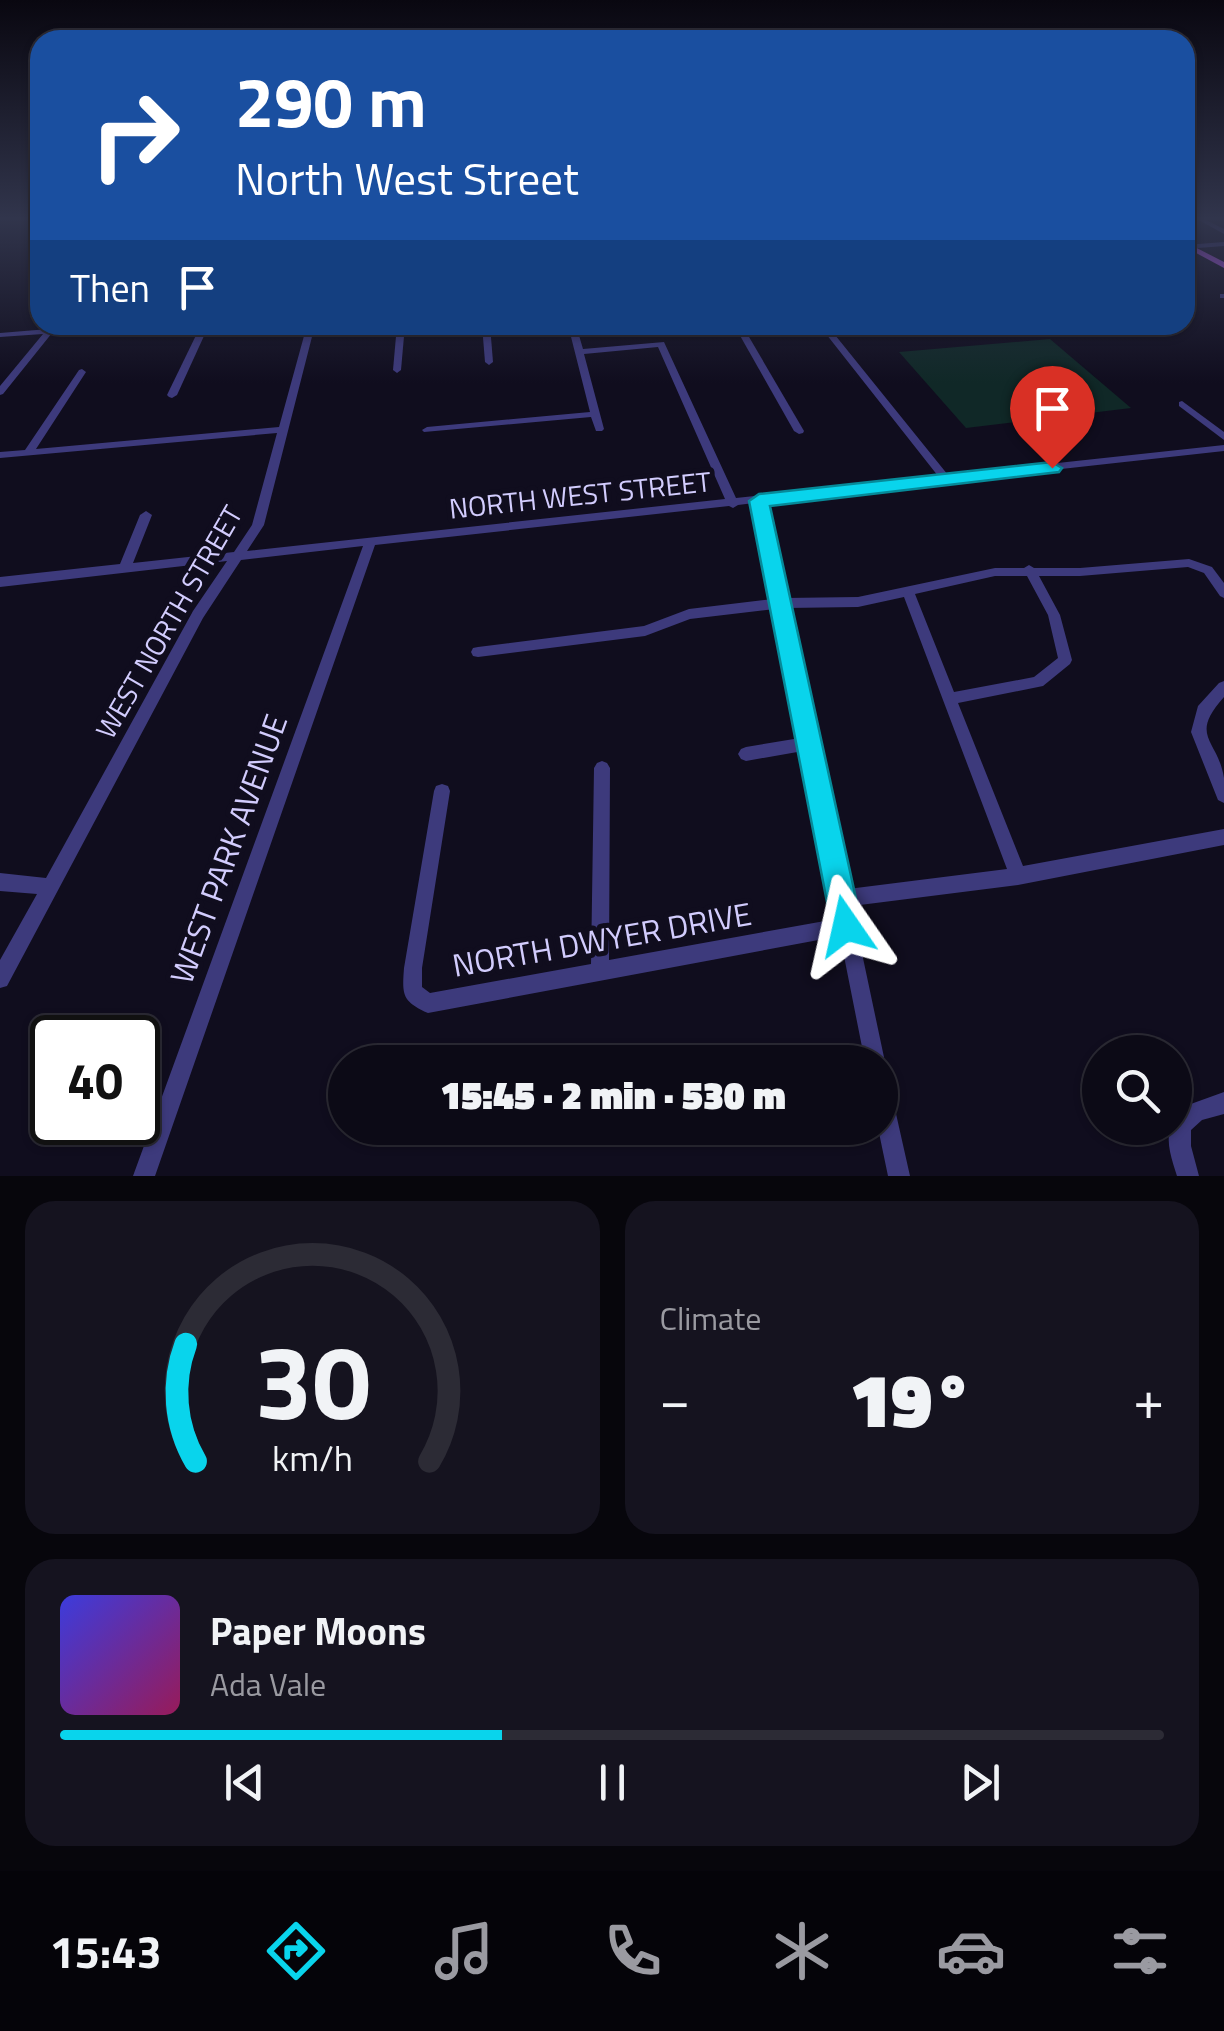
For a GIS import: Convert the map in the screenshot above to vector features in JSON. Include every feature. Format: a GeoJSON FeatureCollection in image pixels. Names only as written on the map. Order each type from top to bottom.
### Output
{"type":"FeatureCollection","features":[{"type":"Feature","properties":{"kind":"street"},"geometry":{"type":"LineString","coordinates":[[0,334],[30,331]]}},
{"type":"Feature","properties":{"kind":"street"},"geometry":{"type":"LineString","coordinates":[[0,392],[52,335]]}},
{"type":"Feature","properties":{"kind":"street"},"geometry":{"type":"LineString","coordinates":[[172,396],[200,335]]}},
{"type":"Feature","properties":{"kind":"street","name":"WEST NORTH STREET"},"geometry":{"type":"LineString","coordinates":[[0,979],[198,615],[258,525],[308,335]]}},
{"type":"Feature","properties":{"kind":"street"},"geometry":{"type":"LineString","coordinates":[[397,370],[400,335]]}},
{"type":"Feature","properties":{"kind":"street"},"geometry":{"type":"LineString","coordinates":[[487,335],[489,362]]}},
{"type":"Feature","properties":{"kind":"street"},"geometry":{"type":"LineString","coordinates":[[575,335],[599,429]]}},
{"type":"Feature","properties":{"kind":"street"},"geometry":{"type":"LineString","coordinates":[[744,335],[799,430]]}},
{"type":"Feature","properties":{"kind":"street"},"geometry":{"type":"LineString","coordinates":[[831,335],[946,480]]}},
{"type":"Feature","properties":{"kind":"street"},"geometry":{"type":"LineString","coordinates":[[580,352],[662,344],[733,504]]}},
{"type":"Feature","properties":{"kind":"street"},"geometry":{"type":"LineString","coordinates":[[28,453],[82,372]]}},
{"type":"Feature","properties":{"kind":"street"},"geometry":{"type":"LineString","coordinates":[[1182,404],[1224,437]]}},
{"type":"Feature","properties":{"kind":"street"},"geometry":{"type":"LineString","coordinates":[[427,430],[594,414]]}},
{"type":"Feature","properties":{"kind":"street"},"geometry":{"type":"LineString","coordinates":[[0,455],[283,430]]}},
{"type":"Feature","properties":{"kind":"street","name":"NORTH WEST STREET"},"geometry":{"type":"LineString","coordinates":[[0,582],[1224,448]]}},
{"type":"Feature","properties":{"kind":"street"},"geometry":{"type":"LineString","coordinates":[[759,501],[871,1045]]}},
{"type":"Feature","properties":{"kind":"street"},"geometry":{"type":"LineString","coordinates":[[126,567],[146,515]]}},
{"type":"Feature","properties":{"kind":"street","name":"WEST PARK AVENUE"},"geometry":{"type":"LineString","coordinates":[[144,1176],[370,543]]}},
{"type":"Feature","properties":{"kind":"street"},"geometry":{"type":"LineString","coordinates":[[478,652],[645,631],[689,614],[782,603],[858,602],[995,572],[1030,569],[1080,572],[1189,564],[1208,570],[1224,593]]}},
{"type":"Feature","properties":{"kind":"street"},"geometry":{"type":"LineString","coordinates":[[952,698],[1038,682],[1065,660],[1054,615],[1030,569]]}},
{"type":"Feature","properties":{"kind":"street"},"geometry":{"type":"LineString","coordinates":[[908,592],[1018,876]]}},
{"type":"Feature","properties":{"kind":"street"},"geometry":{"type":"LineString","coordinates":[[1224,686],[1202,710],[1198,732],[1224,795]]}},
{"type":"Feature","properties":{"kind":"street"},"geometry":{"type":"LineString","coordinates":[[746,754],[810,743]]}},
{"type":"Feature","properties":{"kind":"street"},"geometry":{"type":"LineString","coordinates":[[600,971],[602,768]]}},
{"type":"Feature","properties":{"kind":"street","name":"NORTH DWYER DRIVE"},"geometry":{"type":"LineString","coordinates":[[442,792],[413,968],[412,992],[428,1003],[846,926]]}},
{"type":"Feature","properties":{"kind":"street"},"geometry":{"type":"LineString","coordinates":[[840,899],[1018,876],[1224,837]]}},
{"type":"Feature","properties":{"kind":"street"},"geometry":{"type":"LineString","coordinates":[[0,882],[51,887]]}},
{"type":"Feature","properties":{"kind":"street"},"geometry":{"type":"LineString","coordinates":[[1188,1176],[1180,1152],[1181,1124],[1192,1110],[1224,1103]]}},
{"type":"Feature","properties":{"kind":"street"},"geometry":{"type":"LineString","coordinates":[[892,1145],[899,1176]]}},
{"type":"Feature","properties":{"kind":"green space"},"geometry":{"type":"Polygon","coordinates":[[[1050,339],[1131,408],[966,428],[899,352],[1050,339]]]}},
{"type":"Feature","properties":{"kind":"route"},"geometry":{"type":"LineString","coordinates":[[846,926],[759,501],[1052,468]]}}]}
